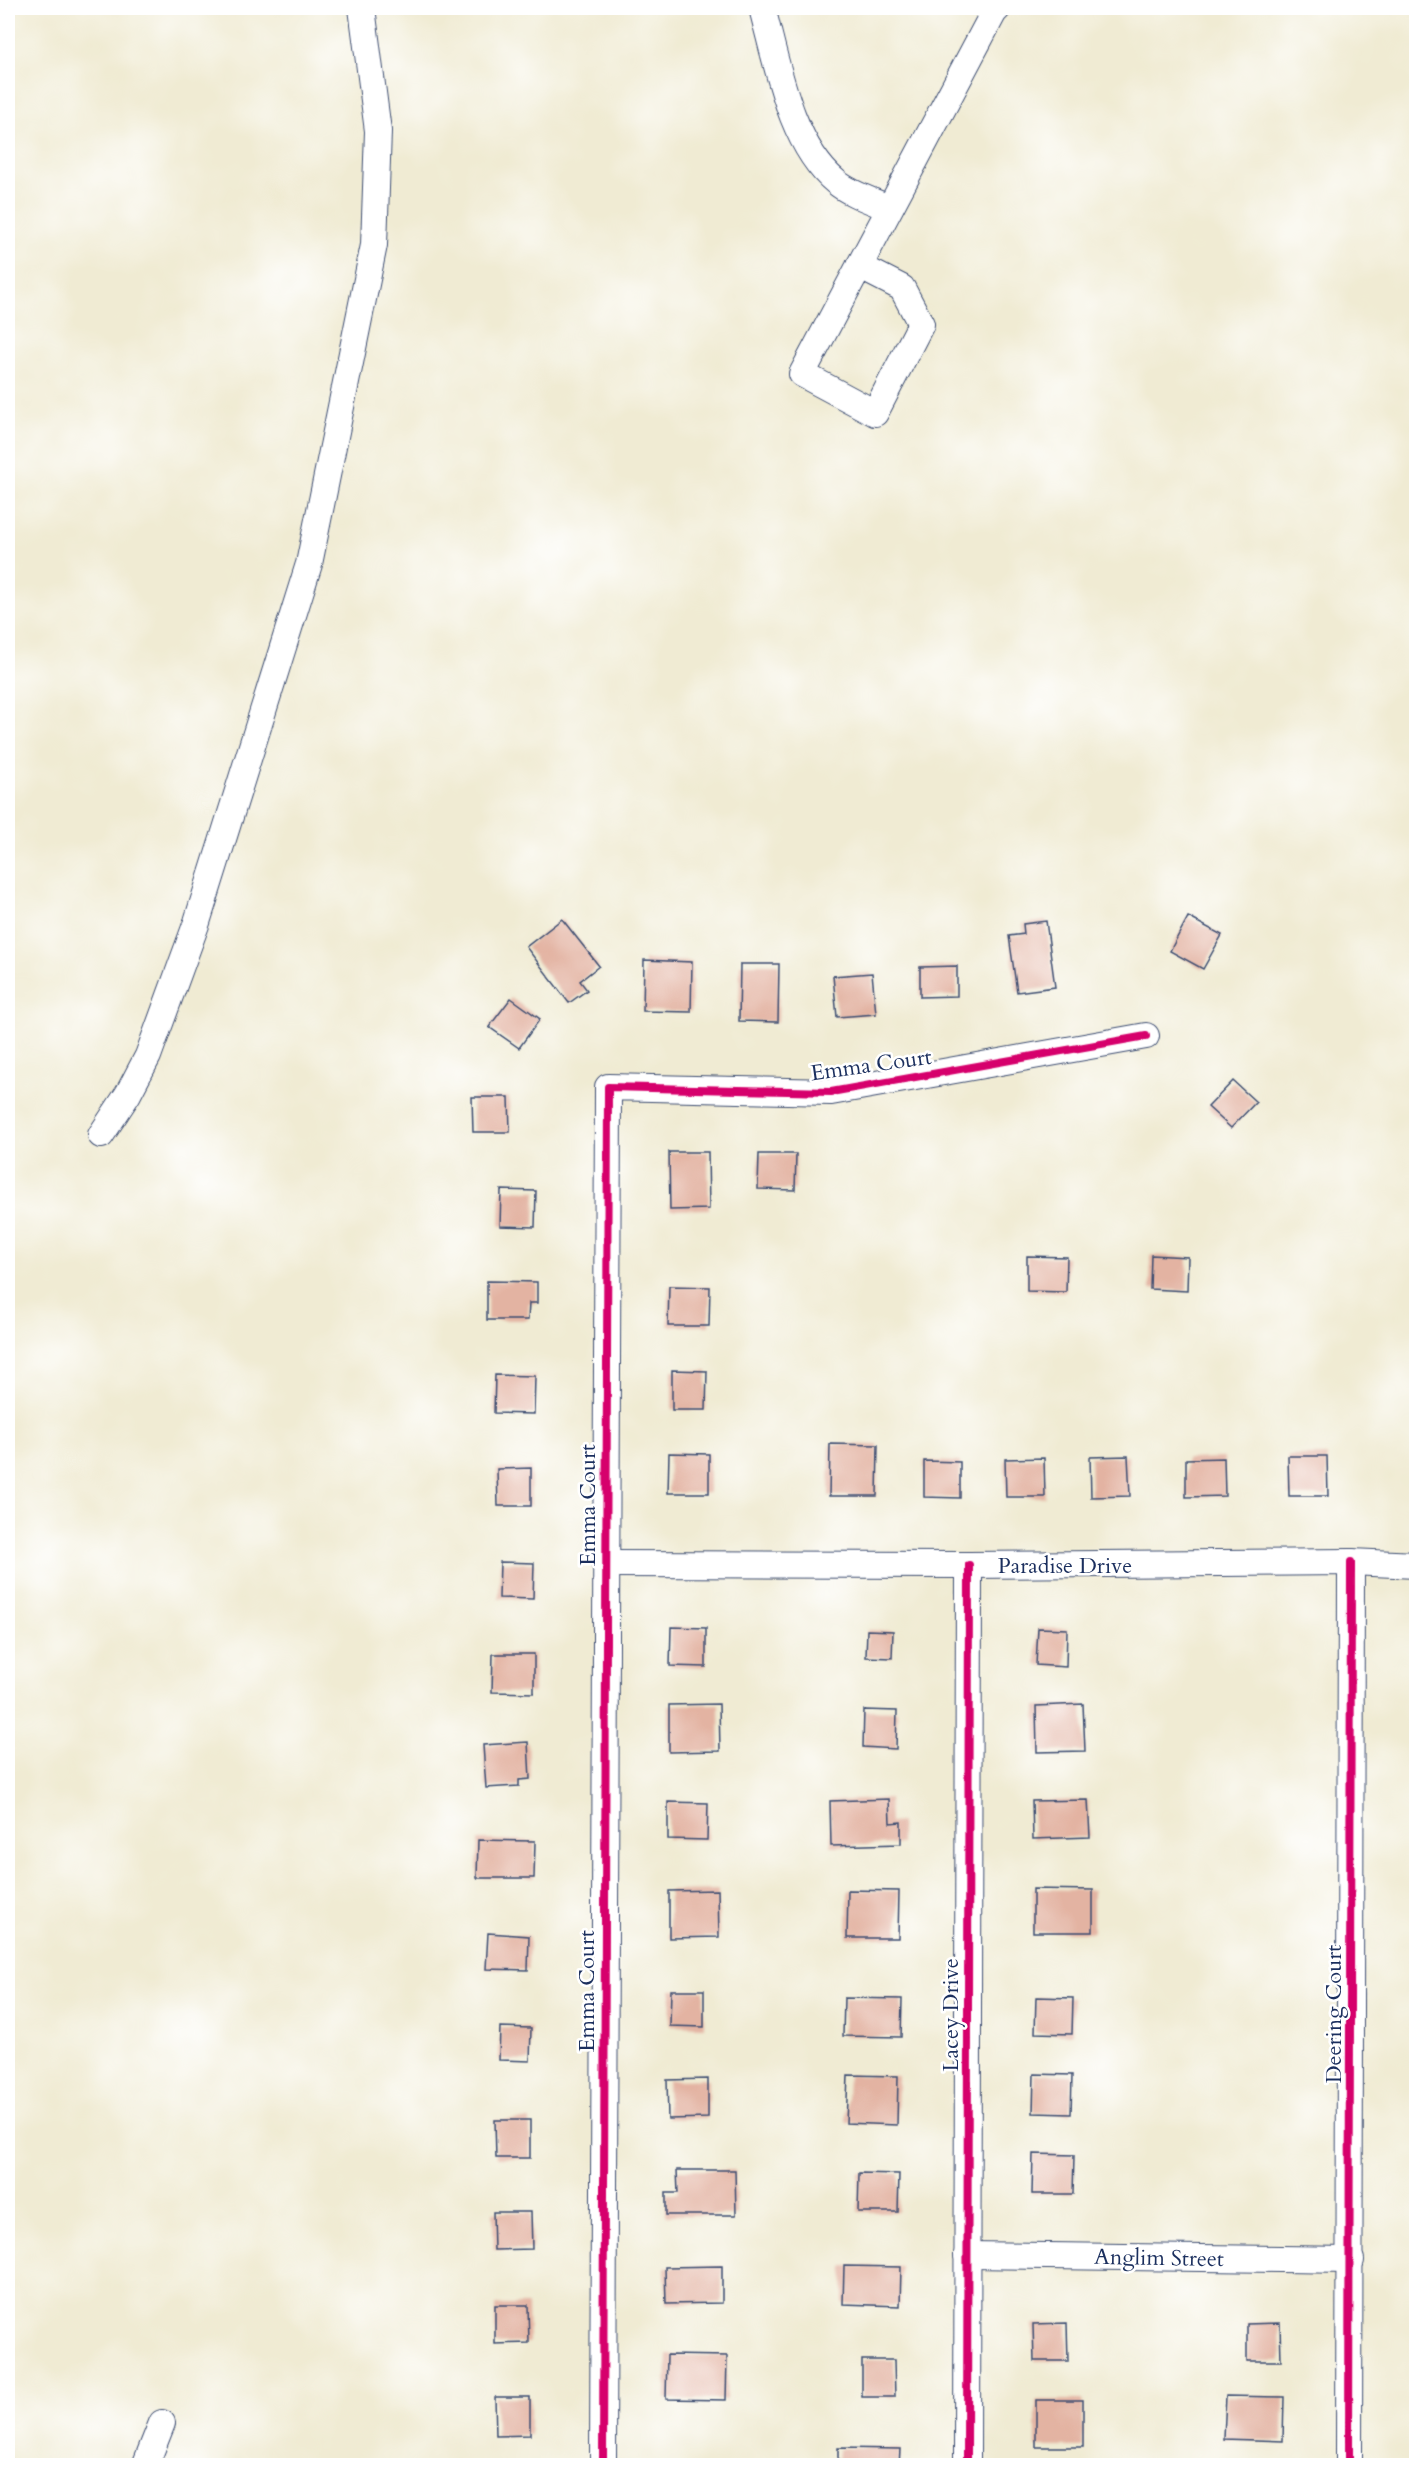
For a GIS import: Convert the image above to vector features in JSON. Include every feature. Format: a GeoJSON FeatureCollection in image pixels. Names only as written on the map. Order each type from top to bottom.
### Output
{"type":"FeatureCollection","features":[{"type":"Feature","properties":{"kind":"street"},"geometry":{"type":"LineString","coordinates":[[101,1135],[128,1094],[148,1056],[197,922],[309,564],[374,245],[378,131],[362,8]]}},
{"type":"Feature","properties":{"kind":"street"},"geometry":{"type":"LineString","coordinates":[[762,8],[785,93],[809,153],[837,183],[890,208]]}},
{"type":"Feature","properties":{"kind":"street"},"geometry":{"type":"LineString","coordinates":[[859,266],[902,288],[921,324],[875,413],[802,374],[859,266],[994,12],[998,8]]}},
{"type":"Feature","properties":{"kind":"street","name":"Emma Court"},"geometry":{"type":"LineString","coordinates":[[603,2466],[608,1087],[831,1092],[1146,1036]]}},
{"type":"Feature","properties":{"kind":"street","name":"Paradise Drive"},"geometry":{"type":"LineString","coordinates":[[605,1564],[1352,1563],[1416,1565]]}},
{"type":"Feature","properties":{"kind":"street","name":"Deering Court"},"geometry":{"type":"LineString","coordinates":[[1349,2466],[1352,1563]]}},
{"type":"Feature","properties":{"kind":"street","name":"Lacey Drive"},"geometry":{"type":"LineString","coordinates":[[967,2466],[969,1565]]}},
{"type":"Feature","properties":{"kind":"street","name":"Anglim Street"},"geometry":{"type":"LineString","coordinates":[[967,2255],[1351,2260]]}},
{"type":"Feature","properties":{"kind":"street"},"geometry":{"type":"LineString","coordinates":[[145,2466],[162,2422]]}},
{"type":"Feature","properties":{"kind":"building"},"geometry":{"type":"Polygon","coordinates":[[[1188,917],[1222,935],[1203,969],[1170,951],[1188,917]]]}},
{"type":"Feature","properties":{"kind":"building"},"geometry":{"type":"Polygon","coordinates":[[[562,919],[599,966],[580,981],[587,990],[569,1003],[526,947],[562,919]]]}},
{"type":"Feature","properties":{"kind":"building"},"geometry":{"type":"Polygon","coordinates":[[[1046,921],[1055,987],[1017,992],[1009,936],[1024,934],[1023,924],[1046,921]]]}},
{"type":"Feature","properties":{"kind":"building"},"geometry":{"type":"Polygon","coordinates":[[[644,960],[692,962],[691,1012],[643,1011],[644,960]]]}},
{"type":"Feature","properties":{"kind":"building"},"geometry":{"type":"Polygon","coordinates":[[[740,964],[779,964],[778,1022],[739,1021],[740,964]]]}},
{"type":"Feature","properties":{"kind":"building"},"geometry":{"type":"Polygon","coordinates":[[[957,966],[957,996],[920,997],[920,967],[957,966]]]}},
{"type":"Feature","properties":{"kind":"building"},"geometry":{"type":"Polygon","coordinates":[[[872,973],[876,1014],[837,1017],[833,976],[872,973]]]}},
{"type":"Feature","properties":{"kind":"building"},"geometry":{"type":"Polygon","coordinates":[[[511,998],[540,1019],[519,1048],[489,1027],[511,998]]]}},
{"type":"Feature","properties":{"kind":"building"},"geometry":{"type":"Polygon","coordinates":[[[1233,1081],[1256,1102],[1231,1128],[1208,1107],[1233,1081]]]}},
{"type":"Feature","properties":{"kind":"building"},"geometry":{"type":"Polygon","coordinates":[[[472,1097],[509,1097],[510,1132],[473,1132],[472,1097]]]}},
{"type":"Feature","properties":{"kind":"building"},"geometry":{"type":"Polygon","coordinates":[[[669,1152],[708,1152],[709,1209],[670,1210],[669,1152]]]}},
{"type":"Feature","properties":{"kind":"building"},"geometry":{"type":"Polygon","coordinates":[[[759,1154],[796,1154],[795,1190],[758,1189],[759,1154]]]}},
{"type":"Feature","properties":{"kind":"building"},"geometry":{"type":"Polygon","coordinates":[[[501,1190],[536,1191],[535,1227],[500,1226],[501,1190]]]}},
{"type":"Feature","properties":{"kind":"building"},"geometry":{"type":"Polygon","coordinates":[[[1151,1255],[1188,1257],[1187,1291],[1150,1289],[1151,1255]]]}},
{"type":"Feature","properties":{"kind":"building"},"geometry":{"type":"Polygon","coordinates":[[[1027,1256],[1067,1257],[1066,1292],[1027,1291],[1027,1256]]]}},
{"type":"Feature","properties":{"kind":"building"},"geometry":{"type":"Polygon","coordinates":[[[487,1281],[537,1282],[537,1303],[529,1303],[528,1320],[487,1320],[487,1281]]]}},
{"type":"Feature","properties":{"kind":"building"},"geometry":{"type":"Polygon","coordinates":[[[669,1286],[710,1287],[709,1326],[668,1326],[669,1286]]]}},
{"type":"Feature","properties":{"kind":"building"},"geometry":{"type":"Polygon","coordinates":[[[672,1370],[707,1371],[706,1410],[672,1410],[672,1370]]]}},
{"type":"Feature","properties":{"kind":"building"},"geometry":{"type":"Polygon","coordinates":[[[495,1375],[535,1376],[534,1414],[494,1413],[495,1375]]]}},
{"type":"Feature","properties":{"kind":"building"},"geometry":{"type":"Polygon","coordinates":[[[830,1444],[878,1445],[877,1496],[829,1496],[830,1444]]]}},
{"type":"Feature","properties":{"kind":"building"},"geometry":{"type":"Polygon","coordinates":[[[669,1453],[709,1454],[709,1493],[668,1493],[669,1453]]]}},
{"type":"Feature","properties":{"kind":"building"},"geometry":{"type":"Polygon","coordinates":[[[1128,1456],[1130,1496],[1091,1497],[1090,1457],[1128,1456]]]}},
{"type":"Feature","properties":{"kind":"building"},"geometry":{"type":"Polygon","coordinates":[[[1288,1456],[1327,1456],[1328,1496],[1289,1496],[1288,1456]]]}},
{"type":"Feature","properties":{"kind":"building"},"geometry":{"type":"Polygon","coordinates":[[[1044,1458],[1045,1497],[1006,1497],[1005,1459],[1044,1458]]]}},
{"type":"Feature","properties":{"kind":"building"},"geometry":{"type":"Polygon","coordinates":[[[1224,1458],[1225,1496],[1186,1497],[1186,1459],[1224,1458]]]}},
{"type":"Feature","properties":{"kind":"building"},"geometry":{"type":"Polygon","coordinates":[[[924,1461],[960,1462],[960,1498],[924,1497],[924,1461]]]}},
{"type":"Feature","properties":{"kind":"building"},"geometry":{"type":"Polygon","coordinates":[[[531,1468],[531,1506],[498,1506],[497,1469],[531,1468]]]}},
{"type":"Feature","properties":{"kind":"building"},"geometry":{"type":"Polygon","coordinates":[[[500,1562],[534,1563],[533,1599],[499,1598],[500,1562]]]}},
{"type":"Feature","properties":{"kind":"building"},"geometry":{"type":"Polygon","coordinates":[[[671,1627],[706,1628],[706,1667],[670,1666],[671,1627]]]}},
{"type":"Feature","properties":{"kind":"building"},"geometry":{"type":"Polygon","coordinates":[[[1038,1628],[1067,1629],[1066,1667],[1036,1665],[1038,1628]]]}},
{"type":"Feature","properties":{"kind":"building"},"geometry":{"type":"Polygon","coordinates":[[[867,1630],[893,1631],[892,1658],[866,1657],[867,1630]]]}},
{"type":"Feature","properties":{"kind":"building"},"geometry":{"type":"Polygon","coordinates":[[[493,1654],[534,1654],[534,1693],[492,1692],[493,1654]]]}},
{"type":"Feature","properties":{"kind":"building"},"geometry":{"type":"Polygon","coordinates":[[[719,1704],[720,1751],[669,1752],[669,1705],[719,1704]]]}},
{"type":"Feature","properties":{"kind":"building"},"geometry":{"type":"Polygon","coordinates":[[[1083,1704],[1085,1751],[1037,1752],[1036,1706],[1083,1704]]]}},
{"type":"Feature","properties":{"kind":"building"},"geometry":{"type":"Polygon","coordinates":[[[864,1710],[897,1711],[896,1749],[863,1747],[864,1710]]]}},
{"type":"Feature","properties":{"kind":"building"},"geometry":{"type":"Polygon","coordinates":[[[528,1742],[530,1779],[519,1780],[519,1786],[486,1788],[483,1745],[528,1742]]]}},
{"type":"Feature","properties":{"kind":"building"},"geometry":{"type":"Polygon","coordinates":[[[889,1799],[890,1823],[901,1822],[901,1844],[831,1846],[830,1801],[889,1799]]]}},
{"type":"Feature","properties":{"kind":"building"},"geometry":{"type":"Polygon","coordinates":[[[1088,1800],[1090,1837],[1033,1839],[1032,1801],[1088,1800]]]}},
{"type":"Feature","properties":{"kind":"building"},"geometry":{"type":"Polygon","coordinates":[[[668,1802],[708,1803],[707,1840],[668,1839],[668,1802]]]}},
{"type":"Feature","properties":{"kind":"building"},"geometry":{"type":"Polygon","coordinates":[[[478,1840],[535,1841],[534,1878],[477,1878],[478,1840]]]}},
{"type":"Feature","properties":{"kind":"building"},"geometry":{"type":"Polygon","coordinates":[[[1033,1889],[1093,1890],[1093,1932],[1033,1932],[1033,1889]]]}},
{"type":"Feature","properties":{"kind":"building"},"geometry":{"type":"Polygon","coordinates":[[[718,1890],[719,1937],[669,1938],[669,1891],[718,1890]]]}},
{"type":"Feature","properties":{"kind":"building"},"geometry":{"type":"Polygon","coordinates":[[[848,1890],[899,1891],[898,1938],[847,1938],[848,1890]]]}},
{"type":"Feature","properties":{"kind":"building"},"geometry":{"type":"Polygon","coordinates":[[[488,1933],[529,1936],[528,1970],[486,1969],[488,1933]]]}},
{"type":"Feature","properties":{"kind":"building"},"geometry":{"type":"Polygon","coordinates":[[[671,1990],[704,1990],[704,2027],[670,2026],[671,1990]]]}},
{"type":"Feature","properties":{"kind":"building"},"geometry":{"type":"Polygon","coordinates":[[[1036,1997],[1073,1998],[1072,2034],[1035,2033],[1036,1997]]]}},
{"type":"Feature","properties":{"kind":"building"},"geometry":{"type":"Polygon","coordinates":[[[844,1998],[902,1999],[901,2037],[843,2036],[844,1998]]]}},
{"type":"Feature","properties":{"kind":"building"},"geometry":{"type":"Polygon","coordinates":[[[500,2027],[531,2028],[530,2061],[499,2060],[500,2027]]]}},
{"type":"Feature","properties":{"kind":"building"},"geometry":{"type":"Polygon","coordinates":[[[1034,2074],[1072,2075],[1071,2114],[1033,2113],[1034,2074]]]}},
{"type":"Feature","properties":{"kind":"building"},"geometry":{"type":"Polygon","coordinates":[[[848,2075],[898,2076],[897,2125],[846,2123],[848,2075]]]}},
{"type":"Feature","properties":{"kind":"building"},"geometry":{"type":"Polygon","coordinates":[[[708,2079],[708,2118],[668,2119],[667,2080],[708,2079]]]}},
{"type":"Feature","properties":{"kind":"building"},"geometry":{"type":"Polygon","coordinates":[[[495,2120],[530,2120],[530,2158],[496,2158],[495,2120]]]}},
{"type":"Feature","properties":{"kind":"building"},"geometry":{"type":"Polygon","coordinates":[[[1033,2154],[1074,2155],[1073,2194],[1032,2194],[1033,2154]]]}},
{"type":"Feature","properties":{"kind":"building"},"geometry":{"type":"Polygon","coordinates":[[[677,2170],[735,2170],[736,2215],[666,2215],[666,2193],[678,2193],[677,2170]]]}},
{"type":"Feature","properties":{"kind":"building"},"geometry":{"type":"Polygon","coordinates":[[[859,2173],[899,2174],[898,2212],[858,2212],[859,2173]]]}},
{"type":"Feature","properties":{"kind":"building"},"geometry":{"type":"Polygon","coordinates":[[[493,2212],[531,2212],[532,2249],[494,2250],[493,2212]]]}},
{"type":"Feature","properties":{"kind":"building"},"geometry":{"type":"Polygon","coordinates":[[[722,2266],[722,2303],[666,2304],[665,2267],[722,2266]]]}},
{"type":"Feature","properties":{"kind":"building"},"geometry":{"type":"Polygon","coordinates":[[[844,2266],[901,2267],[900,2306],[843,2304],[844,2266]]]}},
{"type":"Feature","properties":{"kind":"building"},"geometry":{"type":"Polygon","coordinates":[[[495,2305],[528,2305],[529,2343],[495,2344],[495,2305]]]}},
{"type":"Feature","properties":{"kind":"building"},"geometry":{"type":"Polygon","coordinates":[[[1067,2323],[1068,2361],[1034,2361],[1033,2324],[1067,2323]]]}},
{"type":"Feature","properties":{"kind":"building"},"geometry":{"type":"Polygon","coordinates":[[[1280,2323],[1281,2361],[1247,2361],[1247,2324],[1280,2323]]]}},
{"type":"Feature","properties":{"kind":"building"},"geometry":{"type":"Polygon","coordinates":[[[667,2355],[727,2356],[726,2400],[666,2399],[667,2355]]]}},
{"type":"Feature","properties":{"kind":"building"},"geometry":{"type":"Polygon","coordinates":[[[862,2360],[894,2360],[895,2397],[862,2397],[862,2360]]]}},
{"type":"Feature","properties":{"kind":"building"},"geometry":{"type":"Polygon","coordinates":[[[1226,2396],[1284,2397],[1283,2441],[1224,2439],[1226,2396]]]}},
{"type":"Feature","properties":{"kind":"building"},"geometry":{"type":"Polygon","coordinates":[[[495,2397],[530,2397],[530,2435],[496,2436],[495,2397]]]}},
{"type":"Feature","properties":{"kind":"building"},"geometry":{"type":"Polygon","coordinates":[[[1036,2400],[1083,2400],[1083,2447],[1036,2447],[1036,2400]]]}},
{"type":"Feature","properties":{"kind":"building"},"geometry":{"type":"Polygon","coordinates":[[[838,2448],[900,2449],[899,2466],[838,2466],[838,2448]]]}},
{"type":"Feature","properties":{"kind":"cycle path"},"geometry":{"type":"LineString","coordinates":[[603,2466],[608,1087],[831,1092],[1146,1036]]}},
{"type":"Feature","properties":{"kind":"cycle path"},"geometry":{"type":"LineString","coordinates":[[1349,2466],[1351,1562]]}},
{"type":"Feature","properties":{"kind":"cycle path"},"geometry":{"type":"LineString","coordinates":[[967,2466],[969,1565]]}}]}
